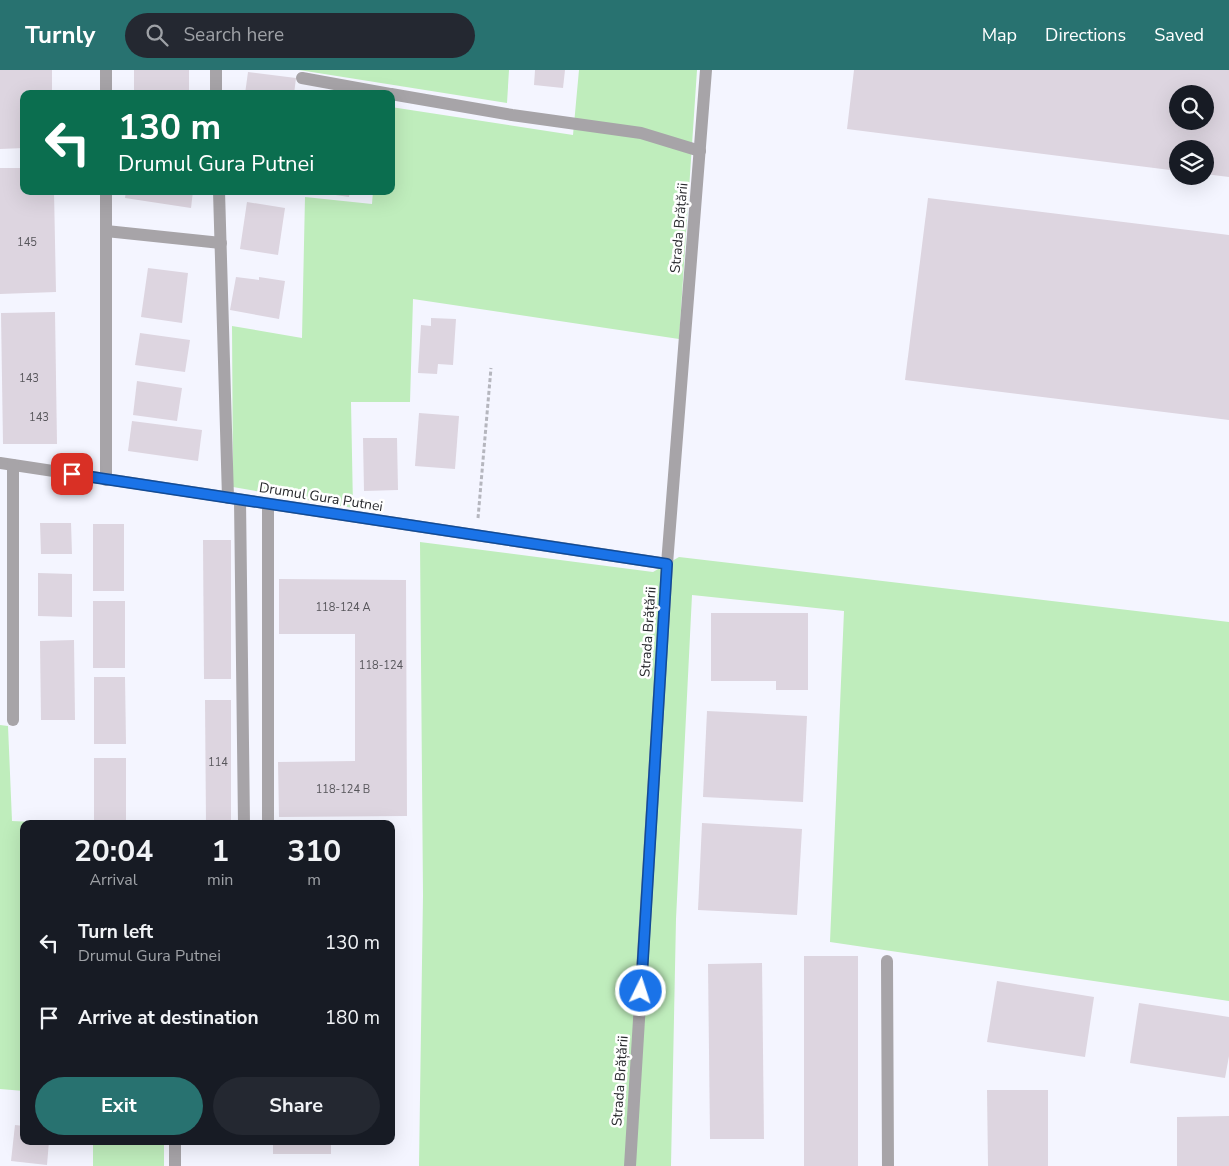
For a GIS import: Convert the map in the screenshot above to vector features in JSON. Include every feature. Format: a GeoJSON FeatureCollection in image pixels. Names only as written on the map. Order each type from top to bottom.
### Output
{"type":"FeatureCollection","features":[{"type":"Feature","properties":{"kind":"street"},"geometry":{"type":"LineString","coordinates":[[106,70],[106,90]]}},
{"type":"Feature","properties":{"kind":"street"},"geometry":{"type":"LineString","coordinates":[[216,70],[216,90]]}},
{"type":"Feature","properties":{"kind":"street","name":"Strada Brățării"},"geometry":{"type":"LineString","coordinates":[[630,1166],[667,564],[706,70]]}},
{"type":"Feature","properties":{"kind":"street"},"geometry":{"type":"LineString","coordinates":[[302,78],[369,90]]}},
{"type":"Feature","properties":{"kind":"street"},"geometry":{"type":"LineString","coordinates":[[395,95],[512,115],[641,134],[700,151]]}},
{"type":"Feature","properties":{"kind":"street"},"geometry":{"type":"LineString","coordinates":[[106,195],[106,480]]}},
{"type":"Feature","properties":{"kind":"street"},"geometry":{"type":"LineString","coordinates":[[219,195],[234,499],[244,820]]}},
{"type":"Feature","properties":{"kind":"street"},"geometry":{"type":"LineString","coordinates":[[106,231],[221,243]]}},
{"type":"Feature","properties":{"kind":"street"},"geometry":{"type":"LineString","coordinates":[[6,464],[13,720]]}},
{"type":"Feature","properties":{"kind":"street","name":"Drumul Gura Putnei"},"geometry":{"type":"LineString","coordinates":[[6,464],[667,564]]}},
{"type":"Feature","properties":{"kind":"street"},"geometry":{"type":"LineString","coordinates":[[268,504],[268,820]]}},
{"type":"Feature","properties":{"kind":"street"},"geometry":{"type":"LineString","coordinates":[[887,960],[888,1166]]}},
{"type":"Feature","properties":{"kind":"street"},"geometry":{"type":"LineString","coordinates":[[175,1145],[175,1166]]}},
{"type":"Feature","properties":{"kind":"path"},"geometry":{"type":"LineString","coordinates":[[477,536],[491,368]]}},
{"type":"Feature","properties":{"kind":"green space"},"geometry":{"type":"Polygon","coordinates":[[[299,70],[509,70],[507,103],[299,70]]]}},
{"type":"Feature","properties":{"kind":"green space"},"geometry":{"type":"Polygon","coordinates":[[[579,70],[697,70],[679,339],[413,299],[410,402],[351,402],[353,508],[233,487],[232,326],[302,338],[305,197],[372,204],[373,195],[395,195],[395,108],[573,135],[579,70]]]}},
{"type":"Feature","properties":{"kind":"green space"},"geometry":{"type":"Polygon","coordinates":[[[420,542],[653,572],[679,557],[1229,622],[1229,1001],[830,942],[844,611],[692,595],[676,919],[671,1166],[419,1166],[423,895],[420,542]]]}},
{"type":"Feature","properties":{"kind":"green space"},"geometry":{"type":"Polygon","coordinates":[[[0,725],[8,726],[12,821],[20,821],[20,1091],[0,1089],[0,725]]]}},
{"type":"Feature","properties":{"kind":"green space"},"geometry":{"type":"Polygon","coordinates":[[[93,1145],[164,1145],[164,1166],[93,1166],[93,1145]]]}},
{"type":"Feature","properties":{"kind":"building"},"geometry":{"type":"Polygon","coordinates":[[[0,70],[52,70],[52,90],[20,90],[20,148],[0,149],[0,70]]]}},
{"type":"Feature","properties":{"kind":"building"},"geometry":{"type":"Polygon","coordinates":[[[134,70],[189,70],[189,90],[134,90],[134,70]]]}},
{"type":"Feature","properties":{"kind":"building"},"geometry":{"type":"Polygon","coordinates":[[[535,70],[565,70],[563,88],[534,85],[535,70]]]}},
{"type":"Feature","properties":{"kind":"building"},"geometry":{"type":"Polygon","coordinates":[[[854,70],[1229,70],[1229,177],[1214,175],[1214,140],[1169,140],[1169,170],[847,129],[854,70]]]}},
{"type":"Feature","properties":{"kind":"building"},"geometry":{"type":"Polygon","coordinates":[[[248,72],[296,78],[294,90],[246,90],[248,72]]]}},
{"type":"Feature","properties":{"kind":"building"},"geometry":{"type":"Polygon","coordinates":[[[0,168],[20,168],[20,195],[54,195],[56,292],[0,294],[0,168]]]}},
{"type":"Feature","properties":{"kind":"building"},"geometry":{"type":"Polygon","coordinates":[[[125,195],[193,195],[191,208],[125,198],[125,195]]]}},
{"type":"Feature","properties":{"kind":"building"},"geometry":{"type":"Polygon","coordinates":[[[928,198],[1229,235],[1229,420],[905,380],[928,198]]]}},
{"type":"Feature","properties":{"kind":"building"},"geometry":{"type":"Polygon","coordinates":[[[247,202],[285,208],[278,255],[240,249],[247,202]]]}},
{"type":"Feature","properties":{"kind":"building"},"geometry":{"type":"Polygon","coordinates":[[[148,268],[188,273],[182,323],[141,317],[148,268]]]}},
{"type":"Feature","properties":{"kind":"building"},"geometry":{"type":"Polygon","coordinates":[[[236,277],[259,280],[259,277],[285,281],[279,319],[230,310],[236,277]]]}},
{"type":"Feature","properties":{"kind":"building"},"geometry":{"type":"Polygon","coordinates":[[[55,312],[57,444],[3,444],[1,313],[55,312]]]}},
{"type":"Feature","properties":{"kind":"building"},"geometry":{"type":"Polygon","coordinates":[[[431,318],[456,319],[453,365],[438,364],[437,374],[418,373],[421,325],[431,326],[431,318]]]}},
{"type":"Feature","properties":{"kind":"building"},"geometry":{"type":"Polygon","coordinates":[[[140,333],[190,340],[185,372],[135,365],[140,333]]]}},
{"type":"Feature","properties":{"kind":"building"},"geometry":{"type":"Polygon","coordinates":[[[137,381],[182,388],[177,421],[133,415],[137,381]]]}},
{"type":"Feature","properties":{"kind":"building"},"geometry":{"type":"Polygon","coordinates":[[[419,413],[459,416],[455,469],[415,466],[419,413]]]}},
{"type":"Feature","properties":{"kind":"building"},"geometry":{"type":"Polygon","coordinates":[[[132,421],[202,430],[198,461],[128,451],[132,421]]]}},
{"type":"Feature","properties":{"kind":"building"},"geometry":{"type":"Polygon","coordinates":[[[363,438],[397,438],[398,490],[364,491],[363,438]]]}},
{"type":"Feature","properties":{"kind":"building"},"geometry":{"type":"Polygon","coordinates":[[[40,523],[71,523],[72,554],[41,554],[40,523]]]}},
{"type":"Feature","properties":{"kind":"building"},"geometry":{"type":"Polygon","coordinates":[[[93,524],[124,524],[124,591],[93,591],[93,524]]]}},
{"type":"Feature","properties":{"kind":"building"},"geometry":{"type":"Polygon","coordinates":[[[203,540],[231,540],[231,679],[204,679],[203,540]]]}},
{"type":"Feature","properties":{"kind":"building"},"geometry":{"type":"Polygon","coordinates":[[[38,573],[72,574],[72,617],[38,616],[38,573]]]}},
{"type":"Feature","properties":{"kind":"building"},"geometry":{"type":"Polygon","coordinates":[[[279,579],[406,580],[407,816],[279,817],[278,762],[355,761],[355,634],[279,634],[279,579]]]}},
{"type":"Feature","properties":{"kind":"building"},"geometry":{"type":"Polygon","coordinates":[[[93,601],[125,601],[125,668],[93,668],[93,601]]]}},
{"type":"Feature","properties":{"kind":"building"},"geometry":{"type":"Polygon","coordinates":[[[711,613],[808,613],[808,690],[776,690],[776,681],[711,681],[711,613]]]}},
{"type":"Feature","properties":{"kind":"building"},"geometry":{"type":"Polygon","coordinates":[[[74,640],[75,720],[41,720],[40,641],[74,640]]]}},
{"type":"Feature","properties":{"kind":"building"},"geometry":{"type":"Polygon","coordinates":[[[94,677],[125,677],[126,744],[94,744],[94,677]]]}},
{"type":"Feature","properties":{"kind":"building"},"geometry":{"type":"Polygon","coordinates":[[[205,700],[231,700],[231,820],[206,820],[205,700]]]}},
{"type":"Feature","properties":{"kind":"building"},"geometry":{"type":"Polygon","coordinates":[[[707,711],[807,716],[803,802],[703,797],[707,711]]]}},
{"type":"Feature","properties":{"kind":"building"},"geometry":{"type":"Polygon","coordinates":[[[94,758],[126,758],[126,820],[94,820],[94,758]]]}},
{"type":"Feature","properties":{"kind":"building"},"geometry":{"type":"Polygon","coordinates":[[[702,823],[802,829],[797,915],[698,910],[702,823]]]}},
{"type":"Feature","properties":{"kind":"building"},"geometry":{"type":"Polygon","coordinates":[[[804,956],[858,956],[858,1166],[804,1166],[804,956]]]}},
{"type":"Feature","properties":{"kind":"building"},"geometry":{"type":"Polygon","coordinates":[[[762,963],[764,1139],[710,1139],[708,964],[762,963]]]}},
{"type":"Feature","properties":{"kind":"building"},"geometry":{"type":"Polygon","coordinates":[[[997,981],[1094,997],[1085,1057],[987,1042],[997,981]]]}},
{"type":"Feature","properties":{"kind":"building"},"geometry":{"type":"Polygon","coordinates":[[[1139,1003],[1229,1017],[1229,1056],[1225,1078],[1130,1063],[1139,1003]]]}},
{"type":"Feature","properties":{"kind":"building"},"geometry":{"type":"Polygon","coordinates":[[[987,1090],[1048,1090],[1048,1166],[988,1166],[987,1090]]]}},
{"type":"Feature","properties":{"kind":"building"},"geometry":{"type":"Polygon","coordinates":[[[1229,1116],[1229,1166],[1177,1166],[1177,1117],[1229,1116]]]}},
{"type":"Feature","properties":{"kind":"building"},"geometry":{"type":"Polygon","coordinates":[[[15,1125],[20,1126],[20,1145],[49,1145],[47,1165],[11,1161],[15,1125]]]}},
{"type":"Feature","properties":{"kind":"building"},"geometry":{"type":"Polygon","coordinates":[[[273,1145],[331,1145],[331,1154],[273,1154],[273,1145]]]}},
{"type":"Feature","properties":{"kind":"route"},"geometry":{"type":"LineString","coordinates":[[72,474],[667,564],[641,991]]}}]}
